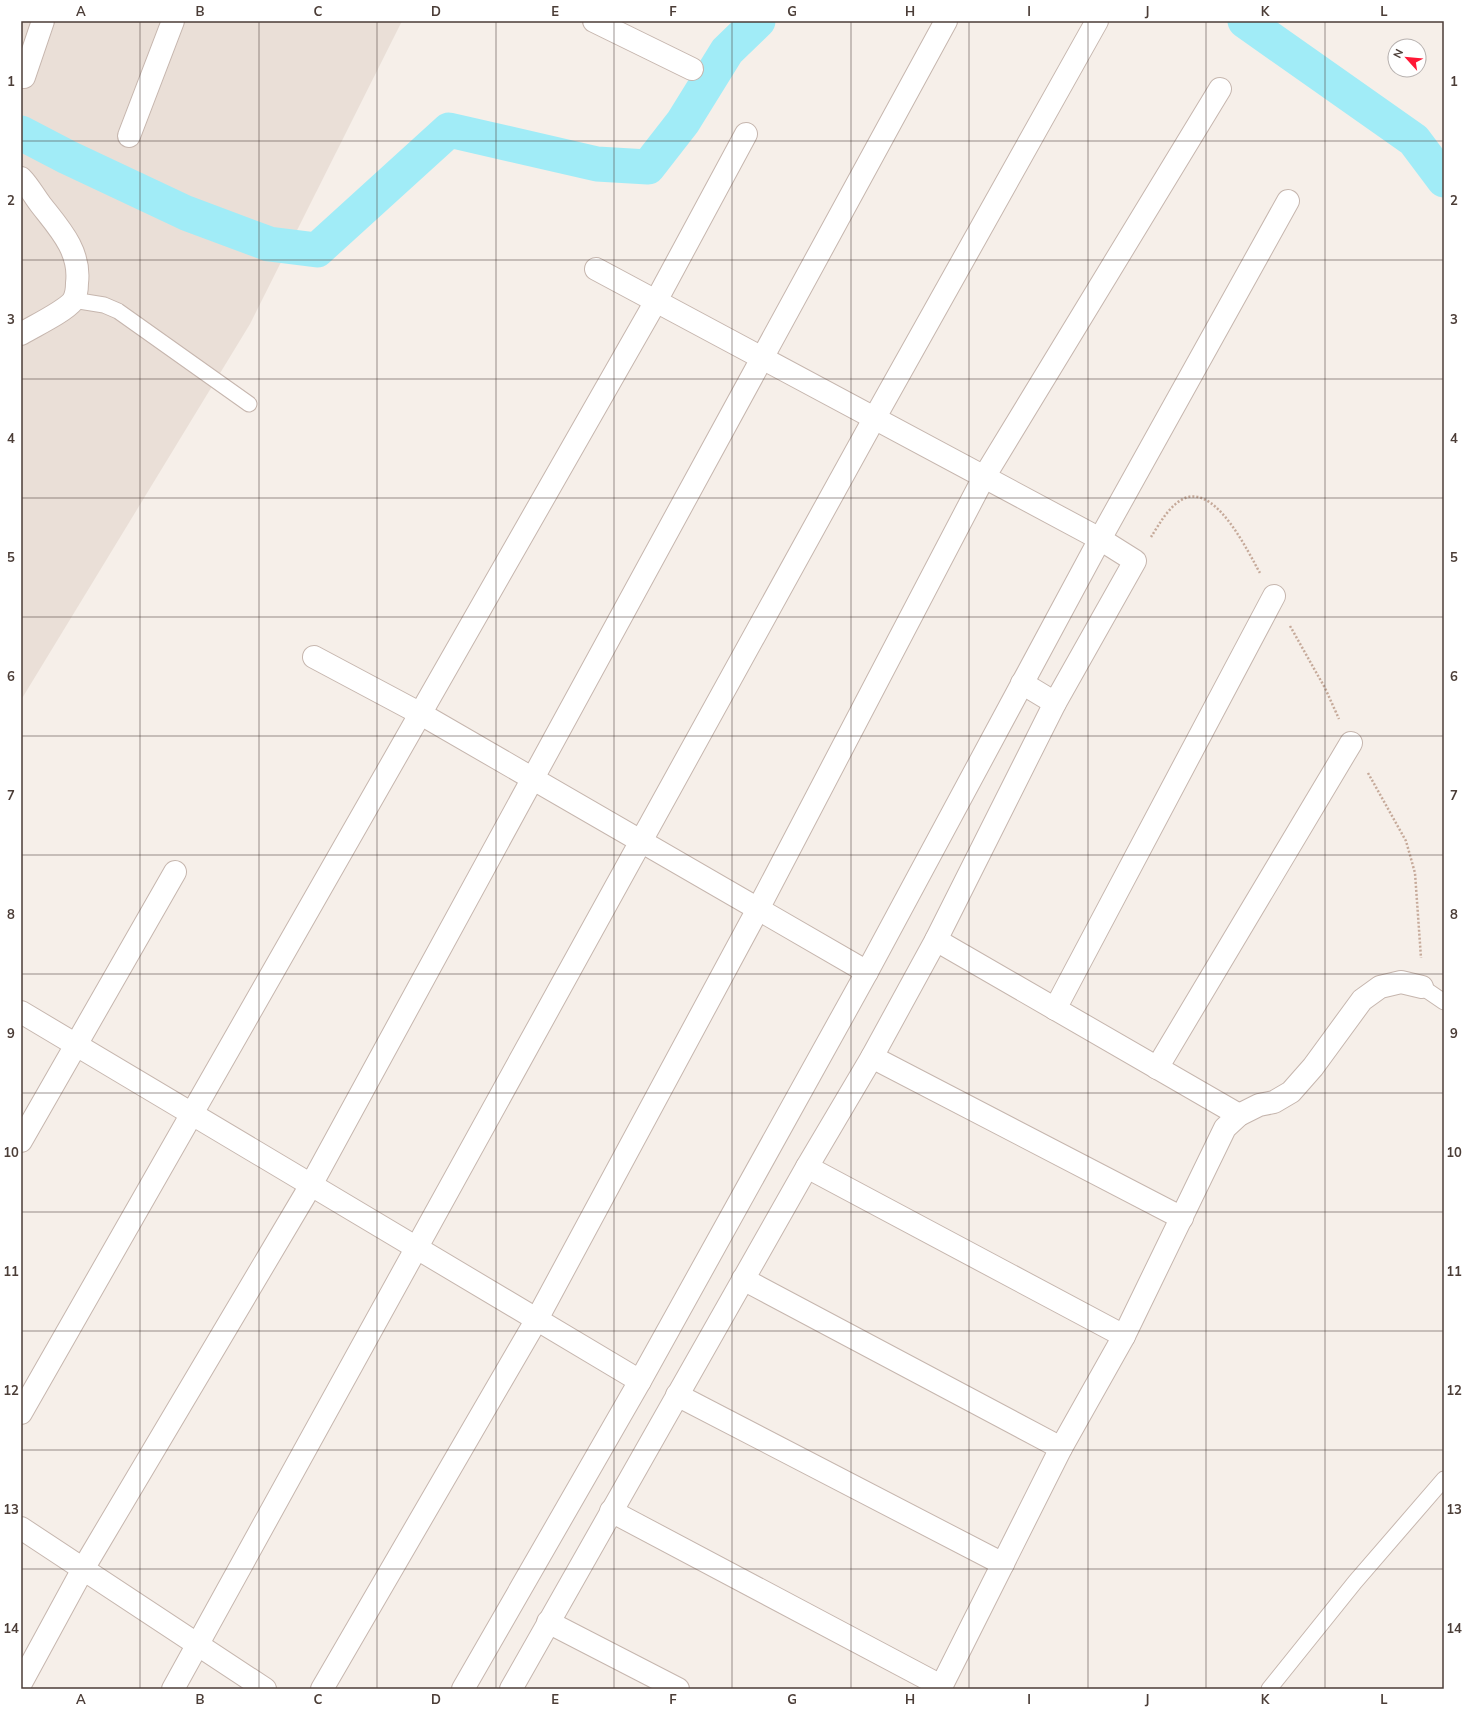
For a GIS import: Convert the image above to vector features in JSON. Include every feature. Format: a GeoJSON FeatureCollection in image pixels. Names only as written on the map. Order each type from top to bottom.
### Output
{"type":"FeatureCollection","features":[{"type":"Feature","properties":{"kind":"street"},"geometry":{"type":"LineString","coordinates":[[24,77],[43,21]]}},
{"type":"Feature","properties":{"kind":"street"},"geometry":{"type":"LineString","coordinates":[[129,136],[172,21]]}},
{"type":"Feature","properties":{"kind":"street"},"geometry":{"type":"LineString","coordinates":[[594,21],[692,69]]}},
{"type":"Feature","properties":{"kind":"street"},"geometry":{"type":"LineString","coordinates":[[21,1683],[83,1569],[311,1185],[763,359],[946,21]]}},
{"type":"Feature","properties":{"kind":"street"},"geometry":{"type":"LineString","coordinates":[[172,1689],[198,1645],[874,419],[1097,21]]}},
{"type":"Feature","properties":{"kind":"street"},"geometry":{"type":"LineString","coordinates":[[322,1689],[537,1319],[758,909],[984,477],[1220,89]]}},
{"type":"Feature","properties":{"kind":"street"},"geometry":{"type":"LineString","coordinates":[[21,1413],[656,301],[746,134]]}},
{"type":"Feature","properties":{"kind":"street"},"geometry":{"type":"LineString","coordinates":[[21,178],[55,221],[69,242],[74,253],[78,274],[73,300],[61,310],[21,334]]}},
{"type":"Feature","properties":{"kind":"street"},"geometry":{"type":"LineString","coordinates":[[463,1689],[640,1381],[867,972],[1100,539],[1288,201]]}},
{"type":"Feature","properties":{"kind":"street"},"geometry":{"type":"LineString","coordinates":[[511,1689],[807,1166],[872,1057],[936,940],[1054,703],[1135,561],[1100,539],[596,269]]}},
{"type":"Feature","properties":{"kind":"street"},"geometry":{"type":"LineString","coordinates":[[1055,1009],[1274,596]]}},
{"type":"Feature","properties":{"kind":"street"},"geometry":{"type":"LineString","coordinates":[[314,657],[421,714],[867,972]]}},
{"type":"Feature","properties":{"kind":"street"},"geometry":{"type":"LineString","coordinates":[[1022,683],[1054,703]]}},
{"type":"Feature","properties":{"kind":"street"},"geometry":{"type":"LineString","coordinates":[[1157,1068],[1350,743]]}},
{"type":"Feature","properties":{"kind":"street"},"geometry":{"type":"LineString","coordinates":[[21,1141],[175,872]]}},
{"type":"Feature","properties":{"kind":"street"},"geometry":{"type":"LineString","coordinates":[[936,940],[1239,1115]]}},
{"type":"Feature","properties":{"kind":"street"},"geometry":{"type":"LineString","coordinates":[[611,1511],[940,1688],[1061,1448],[1124,1336],[1225,1128],[1239,1115],[1259,1105],[1274,1102],[1291,1092],[1313,1067],[1362,1000],[1380,987],[1401,982],[1422,987]]}},
{"type":"Feature","properties":{"kind":"street"},"geometry":{"type":"LineString","coordinates":[[21,1012],[640,1381]]}},
{"type":"Feature","properties":{"kind":"street"},"geometry":{"type":"LineString","coordinates":[[872,1057],[1182,1218]]}},
{"type":"Feature","properties":{"kind":"street"},"geometry":{"type":"LineString","coordinates":[[807,1166],[1124,1336]]}},
{"type":"Feature","properties":{"kind":"street"},"geometry":{"type":"LineString","coordinates":[[743,1279],[1061,1448]]}},
{"type":"Feature","properties":{"kind":"street"},"geometry":{"type":"LineString","coordinates":[[677,1395],[1003,1564]]}},
{"type":"Feature","properties":{"kind":"street"},"geometry":{"type":"LineString","coordinates":[[21,1528],[265,1689]]}},
{"type":"Feature","properties":{"kind":"street"},"geometry":{"type":"LineString","coordinates":[[548,1622],[678,1689]]}},
{"type":"Feature","properties":{"kind":"lane"},"geometry":{"type":"LineString","coordinates":[[73,300],[104,304],[118,311],[249,404]]}},
{"type":"Feature","properties":{"kind":"lane"},"geometry":{"type":"LineString","coordinates":[[1422,987],[1444,1002]]}},
{"type":"Feature","properties":{"kind":"lane"},"geometry":{"type":"LineString","coordinates":[[1269,1689],[1355,1582],[1444,1479]]}},
{"type":"Feature","properties":{"kind":"path"},"geometry":{"type":"LineString","coordinates":[[1135,561],[1164,518],[1176,504],[1189,497],[1202,498],[1224,515],[1234,527],[1325,688],[1350,743],[1406,841],[1415,873],[1422,987]]}},
{"type":"Feature","properties":{"kind":"shaded area"},"geometry":{"type":"Polygon","coordinates":[[[21,21],[402,21],[250,324],[21,700],[21,21]]]}},
{"type":"Feature","properties":{"kind":"waterway"},"geometry":{"type":"LineString","coordinates":[[21,133],[67,157],[186,213],[269,244],[317,250],[449,130],[597,164],[648,167],[683,122],[727,51],[758,21]]}},
{"type":"Feature","properties":{"kind":"waterway"},"geometry":{"type":"LineString","coordinates":[[1245,21],[1414,140],[1444,180]]}}]}
